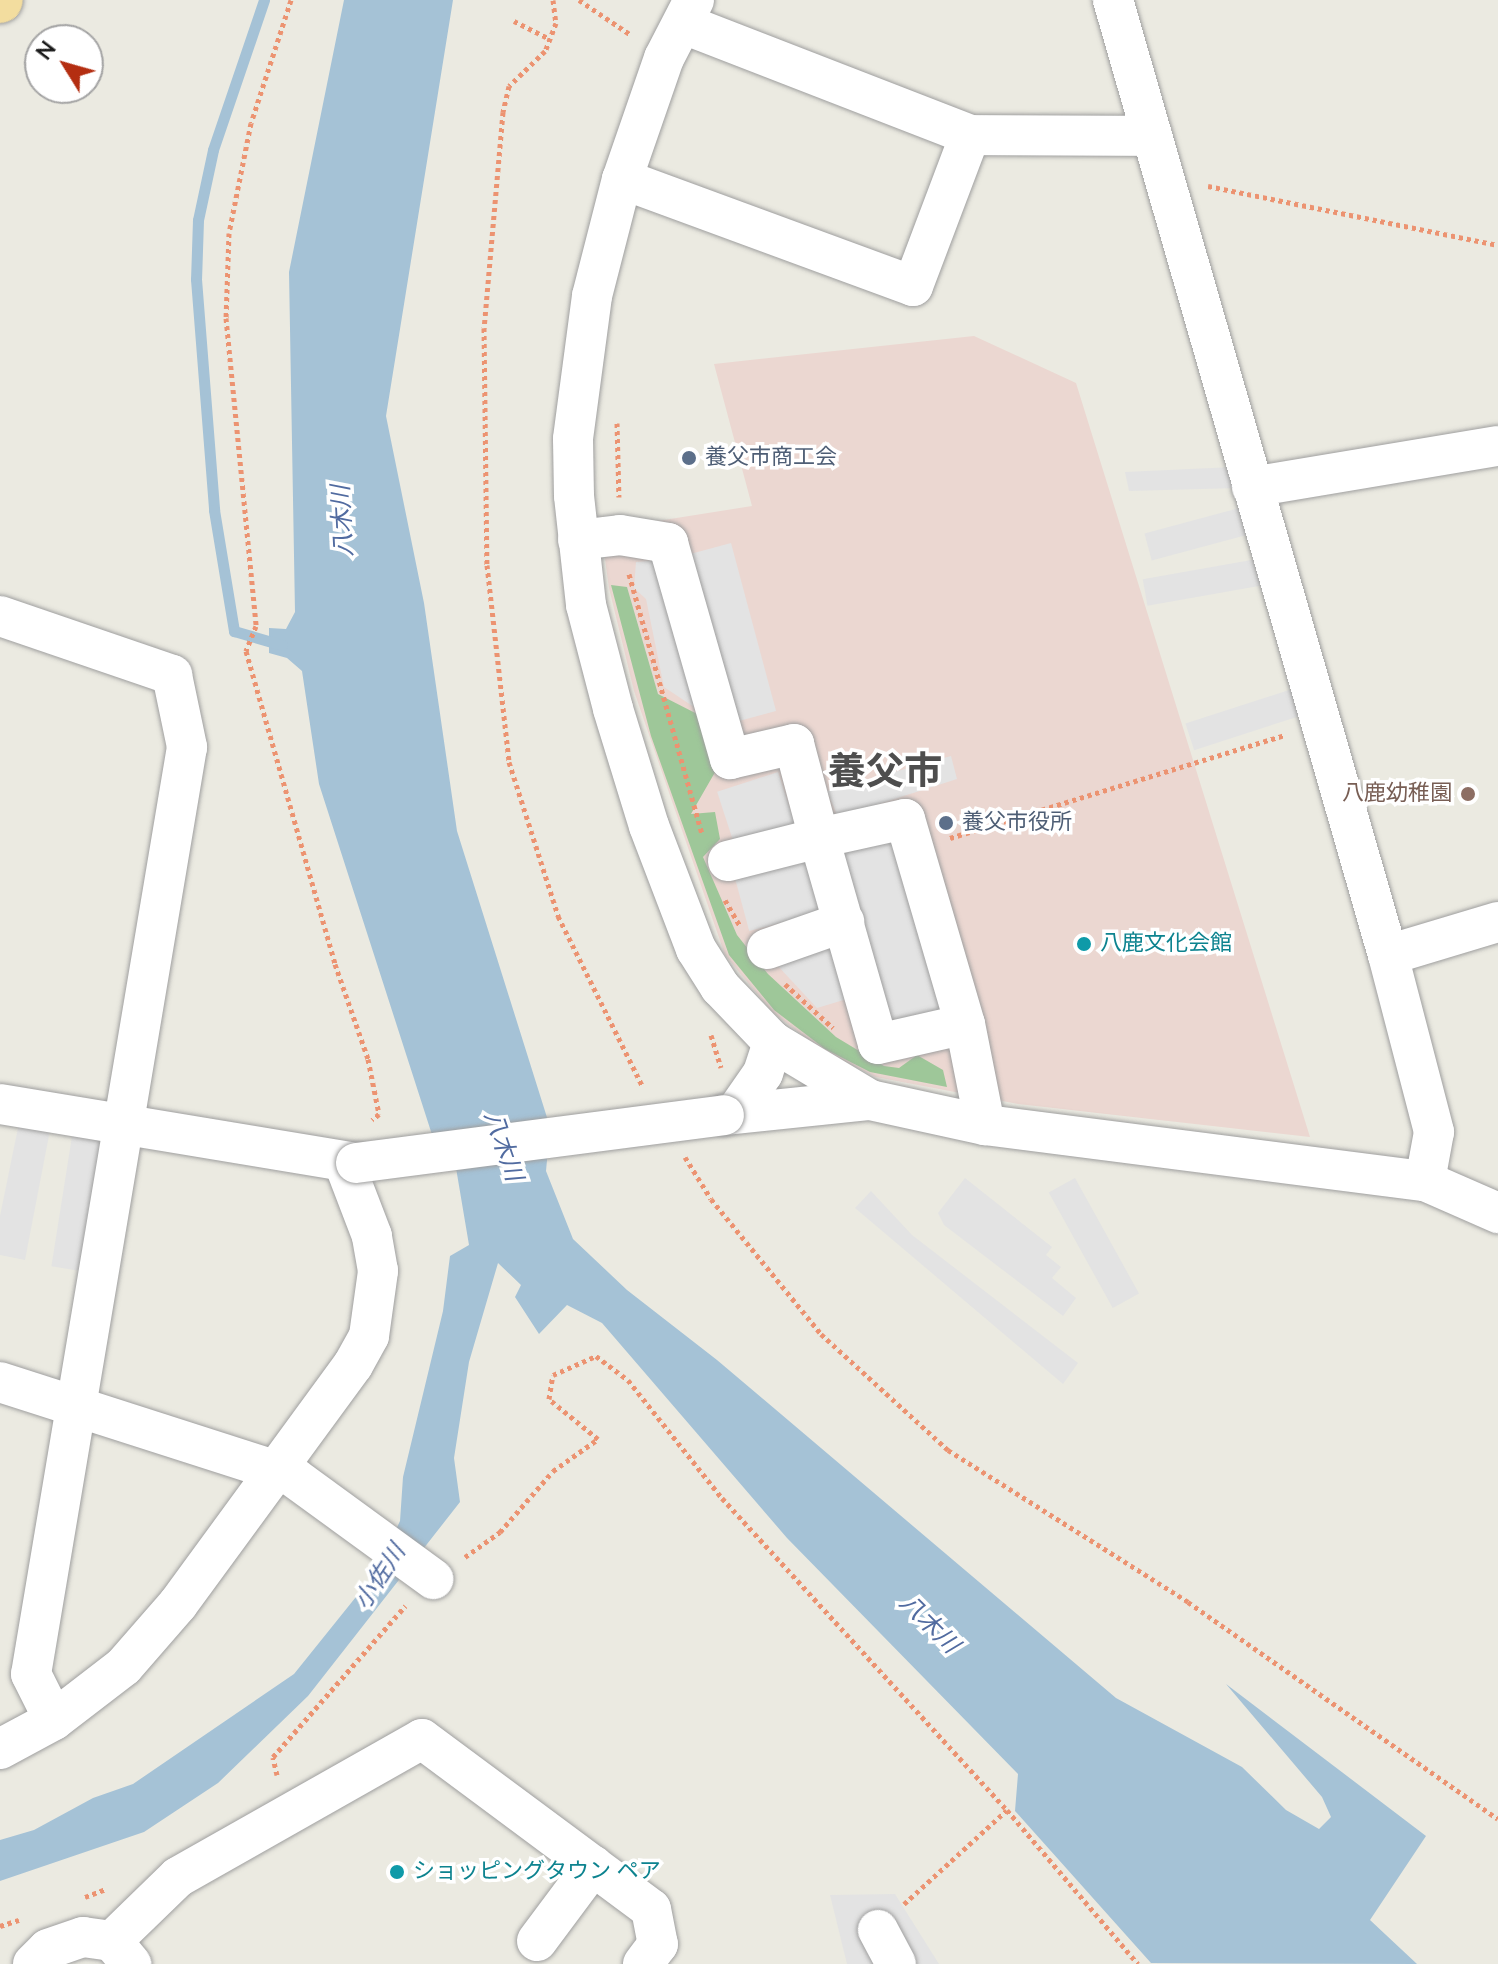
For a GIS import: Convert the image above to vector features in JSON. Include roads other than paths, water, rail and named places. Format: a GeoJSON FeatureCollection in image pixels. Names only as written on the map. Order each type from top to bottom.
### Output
{"type":"FeatureCollection","features":[{"type":"Feature","properties":{"kind":"street"},"geometry":{"type":"LineString","coordinates":[[1113,0],[1388,955],[1434,1132],[1425,1181]]}},
{"type":"Feature","properties":{"kind":"street"},"geometry":{"type":"LineString","coordinates":[[870,1100],[773,1042],[720,987],[691,935],[649,826],[613,709],[586,605],[578,540],[573,439],[592,296],[622,179],[664,58],[689,12],[970,135],[1152,136]]}},
{"type":"Feature","properties":{"kind":"street"},"geometry":{"type":"LineString","coordinates":[[622,179],[913,286],[970,135]]}},
{"type":"Feature","properties":{"kind":"street"},"geometry":{"type":"LineString","coordinates":[[1252,487],[1498,446]]}},
{"type":"Feature","properties":{"kind":"street"},"geometry":{"type":"LineString","coordinates":[[578,540],[620,535],[668,543],[730,759],[794,744],[878,1044],[965,1024]]}},
{"type":"Feature","properties":{"kind":"street"},"geometry":{"type":"LineString","coordinates":[[0,616],[172,675],[187,747],[31,1674],[54,1720]]}},
{"type":"Feature","properties":{"kind":"street"},"geometry":{"type":"LineString","coordinates":[[728,861],[905,819],[917,848],[965,1024],[985,1125]]}},
{"type":"Feature","properties":{"kind":"street"},"geometry":{"type":"LineString","coordinates":[[767,949],[844,922]]}},
{"type":"Feature","properties":{"kind":"street"},"geometry":{"type":"LineString","coordinates":[[1388,955],[1498,922]]}},
{"type":"Feature","properties":{"kind":"street"},"geometry":{"type":"LineString","coordinates":[[730,1114],[763,1073],[773,1042]]}},
{"type":"Feature","properties":{"kind":"street"},"geometry":{"type":"LineString","coordinates":[[0,1104],[350,1163],[730,1114],[870,1100],[985,1125],[1425,1181],[1498,1213]]}},
{"type":"Feature","properties":{"kind":"street"},"geometry":{"type":"LineString","coordinates":[[0,1749],[54,1720],[124,1666],[284,1473],[353,1365],[369,1336],[378,1301],[372,1236],[350,1163]]}},
{"type":"Feature","properties":{"kind":"street"},"geometry":{"type":"LineString","coordinates":[[0,1382],[284,1473],[433,1579]]}},
{"type":"Feature","properties":{"kind":"street"},"geometry":{"type":"LineString","coordinates":[[33,1964],[48,1949],[83,1937],[122,1953],[178,1877],[422,1739],[651,1909],[658,1944],[643,1964]]}},
{"type":"Feature","properties":{"kind":"street"},"geometry":{"type":"LineString","coordinates":[[537,1941],[593,1866]]}},
{"type":"Feature","properties":{"kind":"water"},"geometry":{"type":"Polygon","coordinates":[[[344,0],[453,0],[386,416],[424,603],[457,831],[550,1127],[546,1171],[573,1239],[627,1290],[717,1360],[1116,1698],[1242,1767],[1286,1810],[1319,1829],[1331,1817],[1322,1797],[1226,1684],[1426,1836],[1370,1920],[1417,1964],[1151,1963],[1015,1811],[1018,1774],[787,1538],[602,1323],[567,1305],[539,1334],[515,1297],[521,1285],[498,1263],[469,1362],[454,1458],[460,1502],[308,1696],[218,1783],[144,1832],[0,1881],[0,1840],[34,1830],[93,1798],[133,1784],[294,1674],[376,1572],[400,1521],[403,1477],[443,1311],[450,1256],[469,1245],[456,1168],[435,1144],[319,784],[302,671],[287,658],[269,653],[269,628],[286,629],[295,612],[289,272],[344,0]]]}},
{"type":"Feature","properties":{"kind":"waterway"},"geometry":{"type":"LineString","coordinates":[[264,0],[213,150],[198,220],[196,279],[214,510],[234,631],[282,645]]}},
{"type":"Feature","properties":{"kind":"place","name":"養父市商工会"},"geometry":{"type":"Point","coordinates":[689,458]}},
{"type":"Feature","properties":{"kind":"place","name":"八鹿幼稚園"},"geometry":{"type":"Point","coordinates":[1468,794]}},
{"type":"Feature","properties":{"kind":"place","name":"養父市役所"},"geometry":{"type":"Point","coordinates":[946,823]}},
{"type":"Feature","properties":{"kind":"place","name":"八鹿文化会館"},"geometry":{"type":"Point","coordinates":[1084,944]}},
{"type":"Feature","properties":{"kind":"place","name":"ショッピングタウン ペア"},"geometry":{"type":"Point","coordinates":[397,1872]}},
{"type":"Feature","properties":{"kind":"district","name":"養父市"},"geometry":{"type":"Point","coordinates":[885,772]}},
{"type":"Feature","properties":{"kind":"water label","name":"八木川"},"geometry":{"type":"Point","coordinates":[343,521]}},
{"type":"Feature","properties":{"kind":"water label","name":"八木川"},"geometry":{"type":"Point","coordinates":[503,1146]}},
{"type":"Feature","properties":{"kind":"water label","name":"小佐川"},"geometry":{"type":"Point","coordinates":[380,1577]}},
{"type":"Feature","properties":{"kind":"water label","name":"八木川"},"geometry":{"type":"Point","coordinates":[929,1624]}}]}
